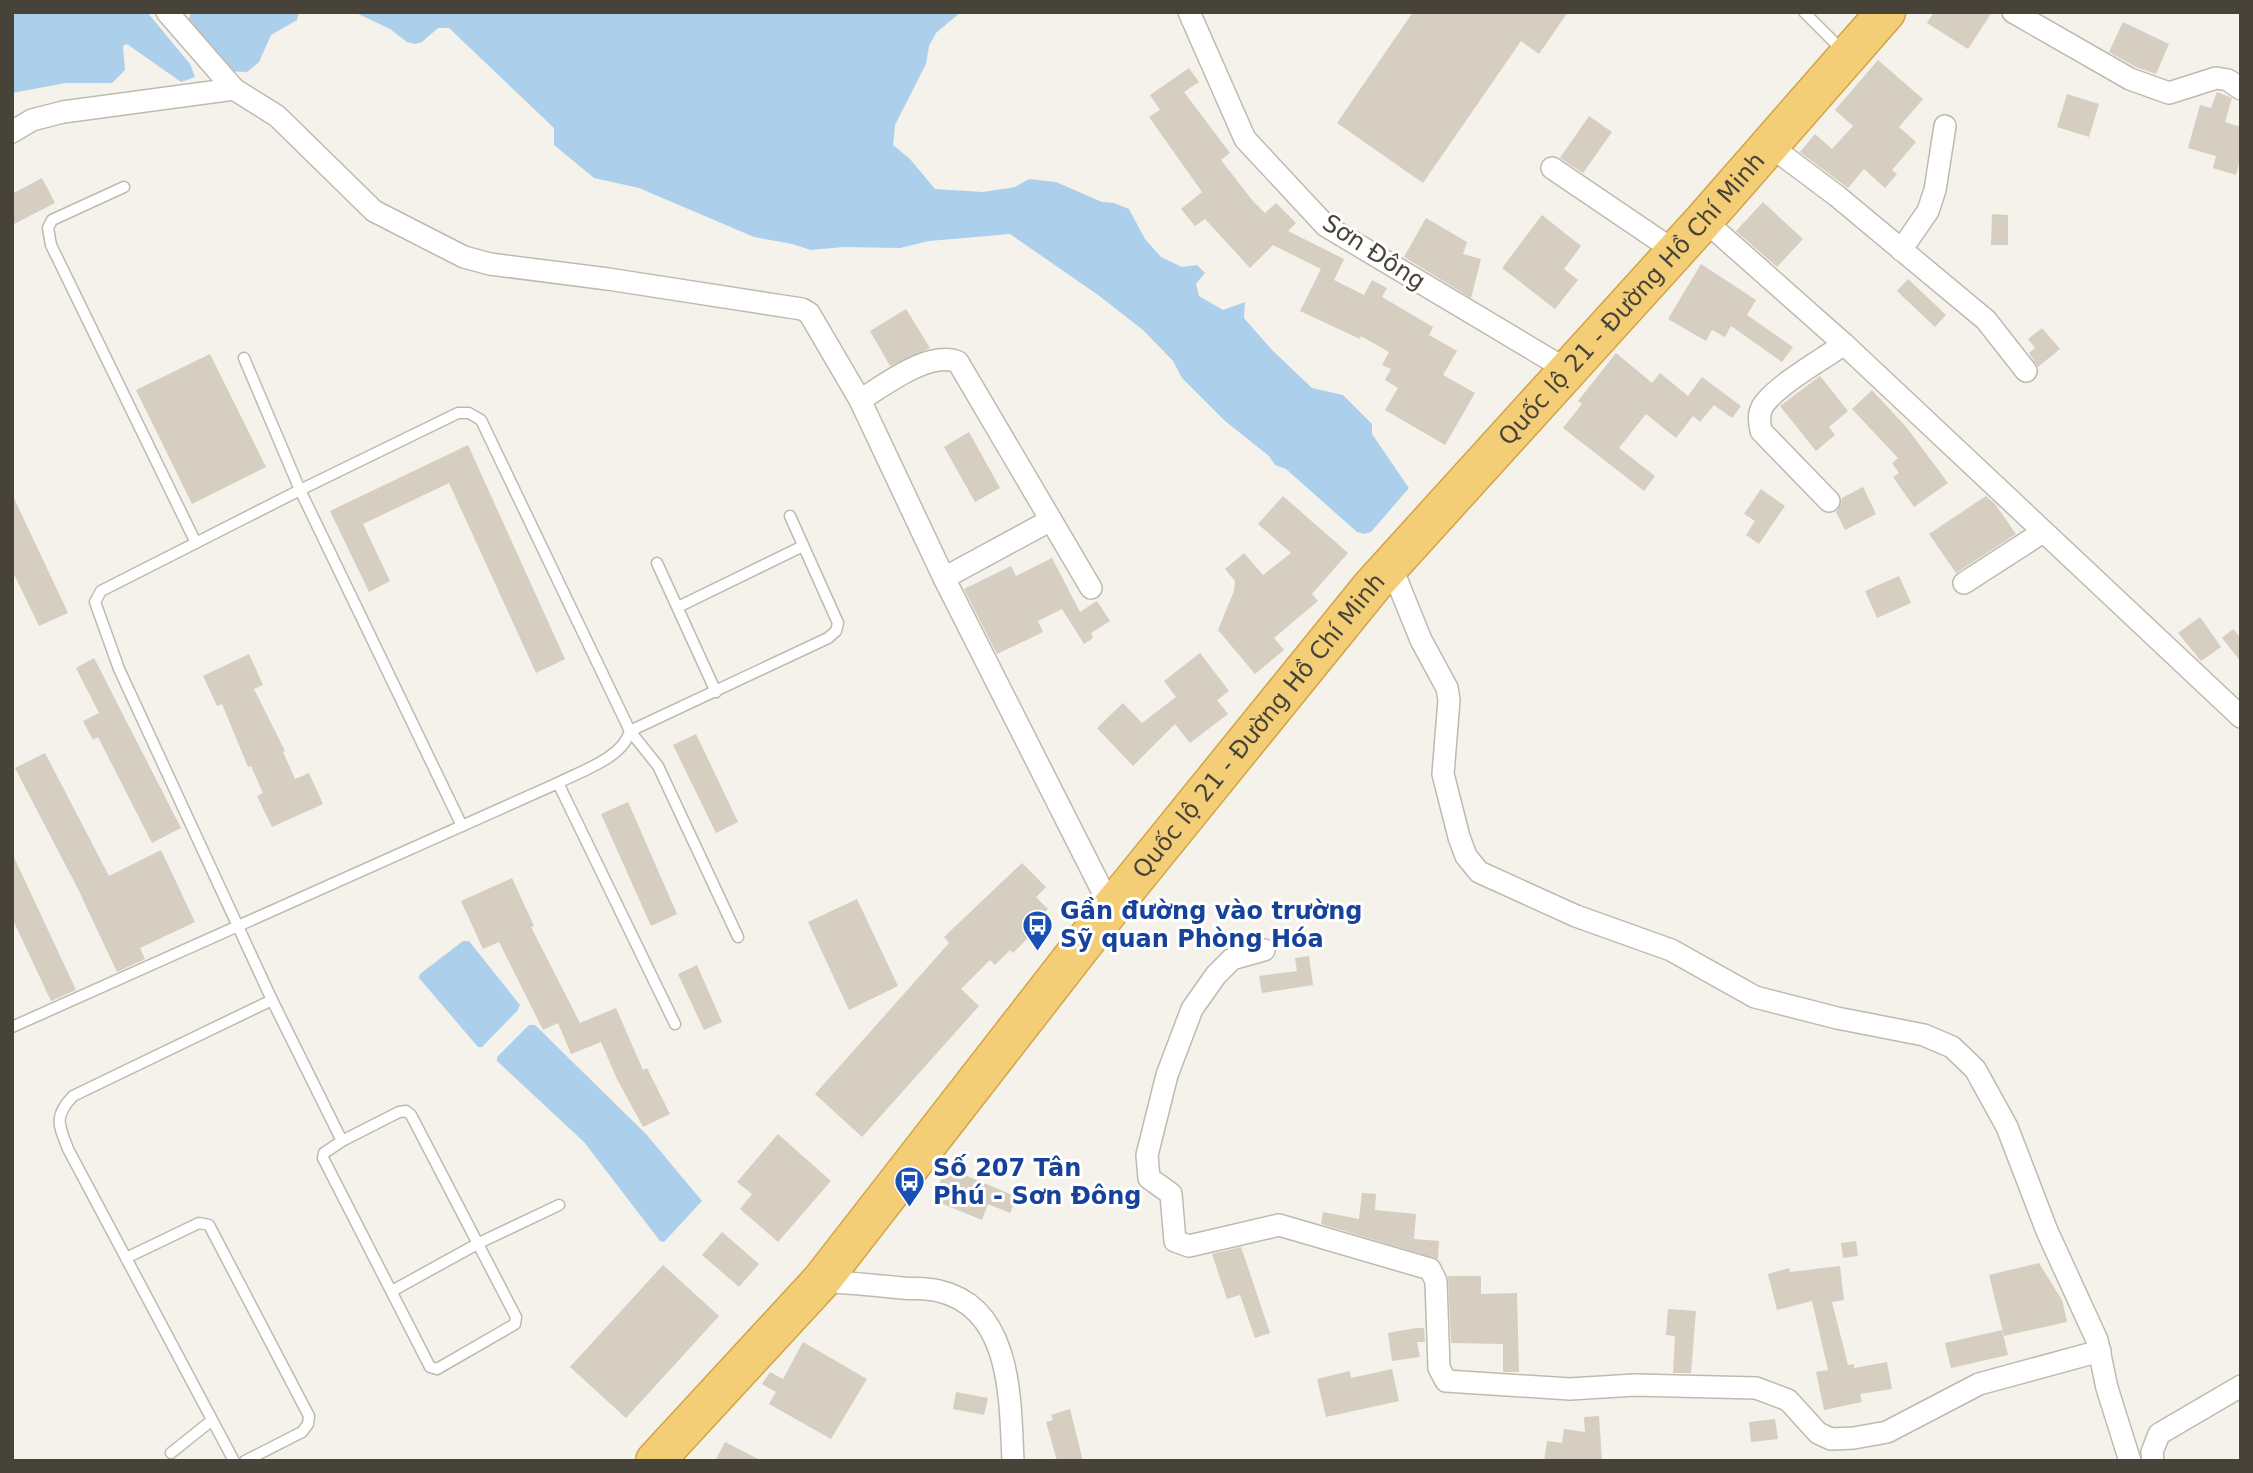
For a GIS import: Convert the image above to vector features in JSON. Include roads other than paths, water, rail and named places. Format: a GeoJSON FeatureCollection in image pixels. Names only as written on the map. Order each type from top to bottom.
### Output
{"type":"FeatureCollection","features":[{"type":"Feature","properties":{"kind":"highway","name":"Quốc lộ 21 - Đường Hồ Chí Minh"},"geometry":{"type":"LineString","coordinates":[[655,1461],[821,1281],[1111,908],[1391,566],[1676,252],[1886,12]]}},
{"type":"Feature","properties":{"kind":"street"},"geometry":{"type":"LineString","coordinates":[[167,12],[234,89],[292,129],[374,211],[464,257],[490,264],[802,309],[815,321],[860,400],[944,578],[1111,908]]}},
{"type":"Feature","properties":{"kind":"street","name":"Sơn Đông"},"geometry":{"type":"LineString","coordinates":[[1189,12],[1245,139],[1326,226],[1569,371]]}},
{"type":"Feature","properties":{"kind":"street"},"geometry":{"type":"LineString","coordinates":[[2013,12],[2130,79],[2169,93],[2216,78],[2228,80],[2241,89]]}},
{"type":"Feature","properties":{"kind":"street"},"geometry":{"type":"LineString","coordinates":[[12,132],[32,120],[63,111],[234,89]]}},
{"type":"Feature","properties":{"kind":"street"},"geometry":{"type":"LineString","coordinates":[[1901,250],[1928,211],[1935,190],[1945,126]]}},
{"type":"Feature","properties":{"kind":"street"},"geometry":{"type":"LineString","coordinates":[[1769,145],[1837,196],[1986,320],[2026,371]]}},
{"type":"Feature","properties":{"kind":"street"},"geometry":{"type":"LineString","coordinates":[[1552,168],[1676,252]]}},
{"type":"Feature","properties":{"kind":"street"},"geometry":{"type":"LineString","coordinates":[[1704,220],[1844,344],[2241,716]]}},
{"type":"Feature","properties":{"kind":"street"},"geometry":{"type":"LineString","coordinates":[[1829,501],[1761,430],[1758,417],[1763,405],[1778,391],[1844,344]]}},
{"type":"Feature","properties":{"kind":"street"},"geometry":{"type":"LineString","coordinates":[[860,400],[925,363],[949,358],[958,362],[1091,588]]}},
{"type":"Feature","properties":{"kind":"street"},"geometry":{"type":"LineString","coordinates":[[944,578],[1051,520]]}},
{"type":"Feature","properties":{"kind":"street"},"geometry":{"type":"LineString","coordinates":[[1964,583],[2043,532]]}},
{"type":"Feature","properties":{"kind":"street"},"geometry":{"type":"LineString","coordinates":[[1391,566],[1421,640],[1447,688],[1449,700],[1443,774],[1459,837],[1466,856],[1479,872],[1576,916],[1671,950],[1755,997],[1837,1018],[1924,1035],[1952,1047],[1975,1069],[2007,1127],[2047,1231],[2097,1340],[2107,1388],[2130,1461]]}},
{"type":"Feature","properties":{"kind":"street"},"geometry":{"type":"LineString","coordinates":[[1264,950],[1232,959],[1216,975],[1192,1009],[1167,1075],[1147,1155],[1149,1178],[1171,1194],[1175,1241],[1189,1246],[1279,1225],[1430,1269],[1436,1280],[1439,1368],[1446,1381],[1570,1389],[1635,1385],[1756,1388],[1788,1400],[1818,1433],[1832,1439],[1886,1432],[1910,1422],[1940,1402],[1979,1384],[2099,1352]]}},
{"type":"Feature","properties":{"kind":"street"},"geometry":{"type":"LineString","coordinates":[[821,1281],[940,1291],[961,1300],[978,1314],[999,1345],[1007,1373],[1013,1461]]}},
{"type":"Feature","properties":{"kind":"street"},"geometry":{"type":"LineString","coordinates":[[2153,1461],[2152,1452],[2159,1434],[2241,1386]]}},
{"type":"Feature","properties":{"kind":"lane"},"geometry":{"type":"LineString","coordinates":[[1804,12],[1848,56]]}},
{"type":"Feature","properties":{"kind":"lane"},"geometry":{"type":"LineString","coordinates":[[124,187],[52,220],[48,228],[56,255],[196,543]]}},
{"type":"Feature","properties":{"kind":"lane"},"geometry":{"type":"LineString","coordinates":[[244,358],[300,491],[462,826]]}},
{"type":"Feature","properties":{"kind":"lane"},"geometry":{"type":"LineString","coordinates":[[342,1141],[272,1000],[118,670],[95,602],[101,590],[458,413],[469,413],[481,420],[630,731],[658,766],[738,937]]}},
{"type":"Feature","properties":{"kind":"lane"},"geometry":{"type":"LineString","coordinates":[[12,1027],[558,783],[610,756],[627,741],[630,731],[828,638],[838,623],[790,516]]}},
{"type":"Feature","properties":{"kind":"lane"},"geometry":{"type":"LineString","coordinates":[[678,607],[803,546]]}},
{"type":"Feature","properties":{"kind":"lane"},"geometry":{"type":"LineString","coordinates":[[657,564],[716,692]]}},
{"type":"Feature","properties":{"kind":"lane"},"geometry":{"type":"LineString","coordinates":[[558,783],[675,1024]]}},
{"type":"Feature","properties":{"kind":"lane"},"geometry":{"type":"LineString","coordinates":[[234,1461],[68,1149],[58,1123],[63,1106],[73,1096],[272,1000]]}},
{"type":"Feature","properties":{"kind":"lane"},"geometry":{"type":"LineString","coordinates":[[406,1111],[411,1115],[516,1317],[515,1324],[437,1369],[430,1367],[323,1158],[324,1153],[342,1141],[399,1112],[406,1111]]}},
{"type":"Feature","properties":{"kind":"lane"},"geometry":{"type":"LineString","coordinates":[[392,1291],[479,1243],[559,1205]]}},
{"type":"Feature","properties":{"kind":"lane"},"geometry":{"type":"LineString","coordinates":[[126,1258],[199,1223],[209,1225],[309,1416],[308,1424],[302,1432],[245,1461]]}},
{"type":"Feature","properties":{"kind":"lane"},"geometry":{"type":"LineString","coordinates":[[171,1453],[211,1421]]}},
{"type":"Feature","properties":{"kind":"water"},"geometry":{"type":"Polygon","coordinates":[[[12,12],[147,12],[190,64],[195,77],[181,82],[127,44],[123,46],[125,70],[112,83],[66,83],[12,93],[12,12]]]}},
{"type":"Feature","properties":{"kind":"water"},"geometry":{"type":"Polygon","coordinates":[[[191,12],[299,12],[297,20],[271,35],[259,62],[247,72],[221,71],[188,22],[191,12]]]}},
{"type":"Feature","properties":{"kind":"water"},"geometry":{"type":"Polygon","coordinates":[[[354,12],[961,12],[936,33],[929,46],[926,64],[895,125],[893,145],[910,159],[935,189],[983,192],[1015,187],[1029,179],[1056,182],[1102,202],[1129,209],[1145,239],[1161,257],[1182,267],[1197,265],[1205,273],[1196,284],[1199,296],[1223,310],[1245,302],[1244,318],[1272,350],[1312,388],[1343,395],[1372,424],[1372,434],[1409,488],[1371,532],[1357,532],[1286,469],[1275,465],[1269,456],[1225,421],[1182,378],[1173,361],[1143,330],[1010,234],[929,241],[900,248],[843,247],[811,250],[754,237],[639,188],[594,178],[554,145],[554,128],[449,28],[438,28],[422,42],[415,44],[354,12]]]}},
{"type":"Feature","properties":{"kind":"water"},"geometry":{"type":"Polygon","coordinates":[[[463,941],[469,941],[520,1005],[482,1047],[478,1047],[419,978],[420,974],[463,941]]]}},
{"type":"Feature","properties":{"kind":"water"},"geometry":{"type":"Polygon","coordinates":[[[529,1025],[535,1025],[646,1134],[702,1201],[664,1242],[660,1241],[584,1142],[497,1061],[497,1057],[529,1025]]]}},
{"type":"Feature","properties":{"kind":"place","name":"Gần đường vào trường Sỹ quan Phòng Hóa"},"geometry":{"type":"Point","coordinates":[1037,952]}},
{"type":"Feature","properties":{"kind":"place","name":"Số 207 Tân Phú - Sơn Đông"},"geometry":{"type":"Point","coordinates":[910,1209]}}]}
